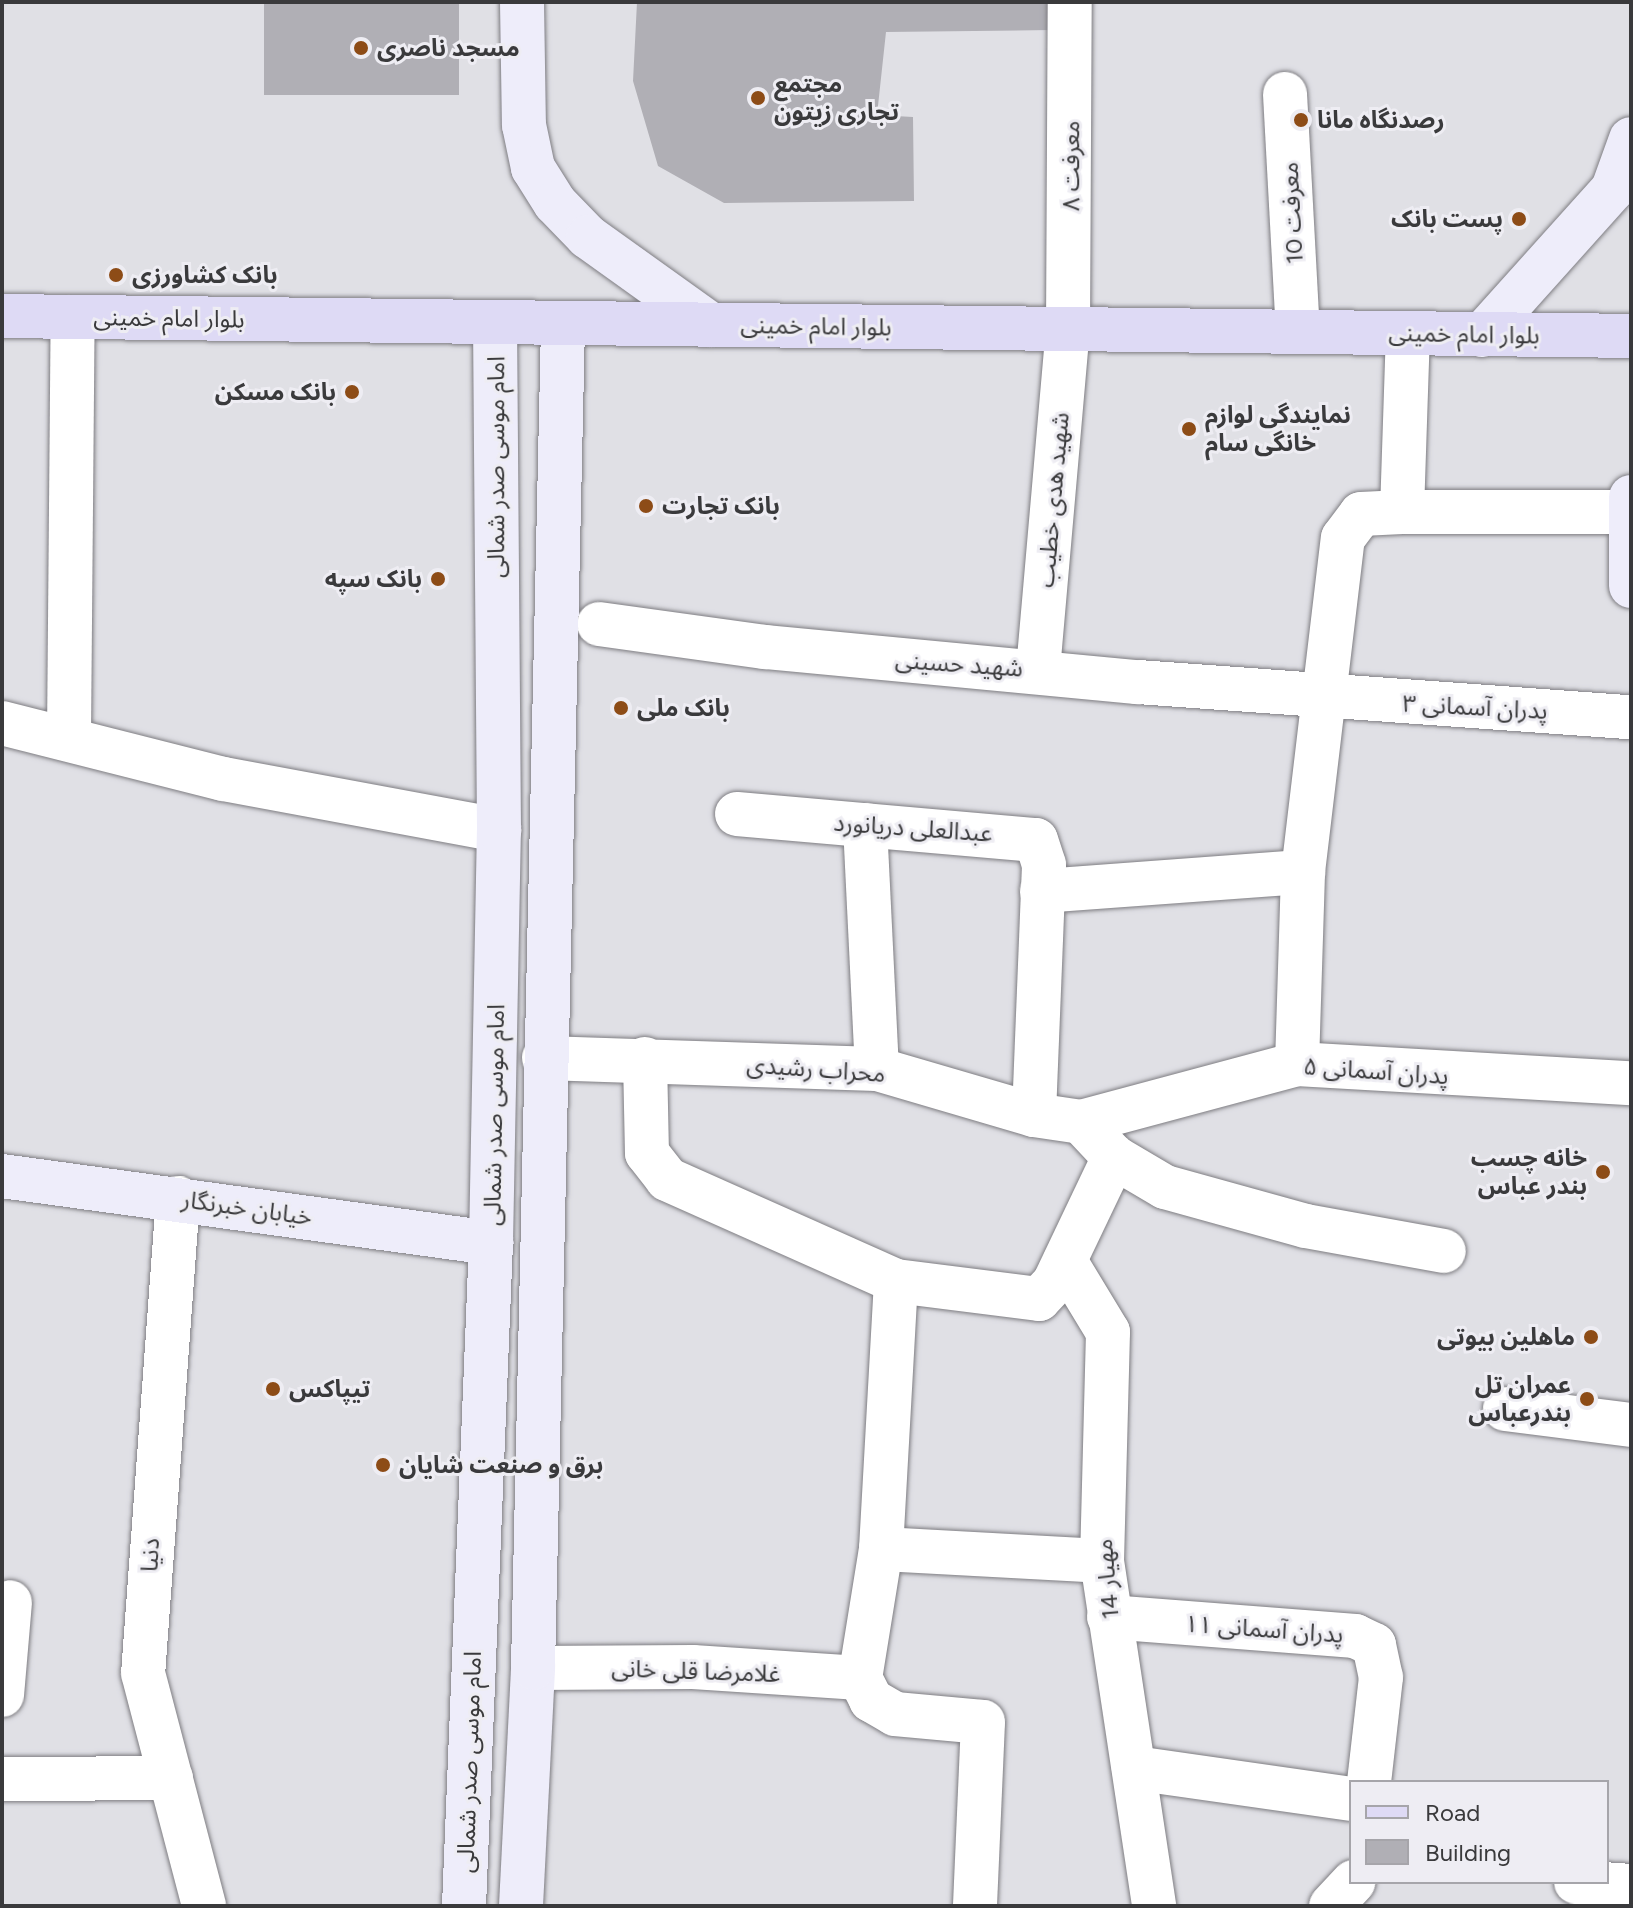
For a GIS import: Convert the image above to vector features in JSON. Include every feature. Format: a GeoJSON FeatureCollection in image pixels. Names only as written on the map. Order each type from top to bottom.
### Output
{"type":"FeatureCollection","features":[{"type":"Feature","properties":{"kind":"main road"},"geometry":{"type":"LineString","coordinates":[[522,2],[524,125],[533,168],[555,203],[588,237],[711,325]]}},
{"type":"Feature","properties":{"kind":"main road"},"geometry":{"type":"LineString","coordinates":[[1482,335],[1613,189],[1631,139]]}},
{"type":"Feature","properties":{"kind":"main road","name":"بلوار امام خمینی"},"geometry":{"type":"LineString","coordinates":[[2,316],[1631,336]]}},
{"type":"Feature","properties":{"kind":"main road","name":"امام موسی صدر شمالی"},"geometry":{"type":"LineString","coordinates":[[464,1906],[491,1243],[499,830],[495,323]]}},
{"type":"Feature","properties":{"kind":"main road","name":"امام موسی صدر شمالی"},"geometry":{"type":"LineString","coordinates":[[521,1906],[533,1668],[544,1058],[563,323]]}},
{"type":"Feature","properties":{"kind":"main road"},"geometry":{"type":"LineString","coordinates":[[1631,497],[1631,586]]}},
{"type":"Feature","properties":{"kind":"main road","name":"خیابان خبرنگار"},"geometry":{"type":"LineString","coordinates":[[2,1176],[491,1243]]}},
{"type":"Feature","properties":{"kind":"street","name":"معرفت ۸"},"geometry":{"type":"LineString","coordinates":[[1068,330],[1070,2]]}},
{"type":"Feature","properties":{"kind":"street","name":"معرفت 10"},"geometry":{"type":"LineString","coordinates":[[1285,94],[1298,332]]}},
{"type":"Feature","properties":{"kind":"street"},"geometry":{"type":"LineString","coordinates":[[69,735],[73,317]]}},
{"type":"Feature","properties":{"kind":"street","name":"شهید هدی خطیب"},"geometry":{"type":"LineString","coordinates":[[1038,670],[1068,330]]}},
{"type":"Feature","properties":{"kind":"street"},"geometry":{"type":"LineString","coordinates":[[1402,512],[1408,334]]}},
{"type":"Feature","properties":{"kind":"street"},"geometry":{"type":"LineString","coordinates":[[1297,1064],[1303,872],[1319,698],[1343,538],[1361,514],[1630,512]]}},
{"type":"Feature","properties":{"kind":"street","name":"شهید حسینی"},"geometry":{"type":"LineString","coordinates":[[599,624],[765,647],[1319,698]]}},
{"type":"Feature","properties":{"kind":"street","name":"پدران آسمانی ۳"},"geometry":{"type":"LineString","coordinates":[[1319,698],[1631,717]]}},
{"type":"Feature","properties":{"kind":"street"},"geometry":{"type":"LineString","coordinates":[[2,723],[69,735],[223,779],[499,830]]}},
{"type":"Feature","properties":{"kind":"street","name":"عبدالعلی دریانورد"},"geometry":{"type":"LineString","coordinates":[[737,814],[1036,840],[1043,850],[1034,1115]]}},
{"type":"Feature","properties":{"kind":"street"},"geometry":{"type":"LineString","coordinates":[[865,825],[877,1069]]}},
{"type":"Feature","properties":{"kind":"street"},"geometry":{"type":"LineString","coordinates":[[1042,891],[1303,872]]}},
{"type":"Feature","properties":{"kind":"street","name":"محراب رشیدی"},"geometry":{"type":"LineString","coordinates":[[544,1058],[877,1069],[1034,1115],[1081,1122]]}},
{"type":"Feature","properties":{"kind":"street"},"geometry":{"type":"LineString","coordinates":[[645,1059],[647,1153],[667,1179],[896,1281],[1039,1299],[1065,1261],[1114,1157]]}},
{"type":"Feature","properties":{"kind":"street","name":"پدران آسمانی ۵"},"geometry":{"type":"LineString","coordinates":[[1081,1122],[1297,1064],[1631,1083]]}},
{"type":"Feature","properties":{"kind":"street"},"geometry":{"type":"LineString","coordinates":[[1081,1122],[1114,1157],[1165,1187],[1306,1226],[1444,1251]]}},
{"type":"Feature","properties":{"kind":"street","name":"دنیا"},"geometry":{"type":"LineString","coordinates":[[178,1198],[143,1673],[204,1906]]}},
{"type":"Feature","properties":{"kind":"street","name":"مهیار 14"},"geometry":{"type":"LineString","coordinates":[[1065,1261],[1108,1332],[1102,1561],[1154,1906]]}},
{"type":"Feature","properties":{"kind":"street"},"geometry":{"type":"LineString","coordinates":[[896,1281],[881,1549],[860,1678],[871,1700],[895,1714],[983,1722],[987,1755],[975,1906]]}},
{"type":"Feature","properties":{"kind":"street"},"geometry":{"type":"LineString","coordinates":[[1505,1409],[1631,1425]]}},
{"type":"Feature","properties":{"kind":"street"},"geometry":{"type":"LineString","coordinates":[[881,1549],[1102,1561]]}},
{"type":"Feature","properties":{"kind":"street"},"geometry":{"type":"LineString","coordinates":[[2,1695],[10,1602]]}},
{"type":"Feature","properties":{"kind":"street","name":"پدران آسمانی ۱۱"},"geometry":{"type":"LineString","coordinates":[[1109,1617],[1355,1636],[1374,1645],[1381,1677],[1369,1780]]}},
{"type":"Feature","properties":{"kind":"street","name":"غلامرضا قلی خانی"},"geometry":{"type":"LineString","coordinates":[[533,1668],[693,1667],[860,1678]]}},
{"type":"Feature","properties":{"kind":"street"},"geometry":{"type":"LineString","coordinates":[[1134,1768],[1349,1799]]}},
{"type":"Feature","properties":{"kind":"street"},"geometry":{"type":"LineString","coordinates":[[2,1779],[171,1778]]}},
{"type":"Feature","properties":{"kind":"street"},"geometry":{"type":"LineString","coordinates":[[1331,1906],[1351,1884]]}},
{"type":"Feature","properties":{"kind":"street"},"geometry":{"type":"LineString","coordinates":[[1568,1884],[1569,1906]]}},
{"type":"Feature","properties":{"kind":"street"},"geometry":{"type":"LineString","coordinates":[[1604,1884],[1631,1886]]}},
{"type":"Feature","properties":{"kind":"building","name":"مسجد ناصری"},"geometry":{"type":"Polygon","coordinates":[[[264,2],[459,2],[459,95],[264,95],[264,2]]]}},
{"type":"Feature","properties":{"kind":"building","name":"مجتمع تجاری زیتون"},"geometry":{"type":"Polygon","coordinates":[[[637,2],[1050,2],[1051,30],[886,32],[877,115],[913,117],[914,201],[724,203],[658,166],[633,81],[637,2]]]}},
{"type":"Feature","properties":{"kind":"place","name":"مسجد ناصری"},"geometry":{"type":"Point","coordinates":[361,48]}},
{"type":"Feature","properties":{"kind":"place","name":"مجتمع تجاری زیتون"},"geometry":{"type":"Point","coordinates":[758,98]}},
{"type":"Feature","properties":{"kind":"place","name":"رصدنگاه مانا"},"geometry":{"type":"Point","coordinates":[1301,120]}},
{"type":"Feature","properties":{"kind":"place","name":"پست بانک"},"geometry":{"type":"Point","coordinates":[1519,219]}},
{"type":"Feature","properties":{"kind":"place","name":"بانک کشاورزی"},"geometry":{"type":"Point","coordinates":[116,275]}},
{"type":"Feature","properties":{"kind":"place","name":"بانک مسکن"},"geometry":{"type":"Point","coordinates":[352,392]}},
{"type":"Feature","properties":{"kind":"place","name":"نمایندگی لوازم خانگی سام"},"geometry":{"type":"Point","coordinates":[1189,429]}},
{"type":"Feature","properties":{"kind":"place","name":"بانک تجارت"},"geometry":{"type":"Point","coordinates":[646,506]}},
{"type":"Feature","properties":{"kind":"place","name":"بانک سپه"},"geometry":{"type":"Point","coordinates":[438,579]}},
{"type":"Feature","properties":{"kind":"place","name":"بانک ملی"},"geometry":{"type":"Point","coordinates":[621,708]}},
{"type":"Feature","properties":{"kind":"place","name":"خانه چسب بندر عباس"},"geometry":{"type":"Point","coordinates":[1603,1172]}},
{"type":"Feature","properties":{"kind":"place","name":"ماهلین بیوتی"},"geometry":{"type":"Point","coordinates":[1591,1337]}},
{"type":"Feature","properties":{"kind":"place","name":"تیپاکس"},"geometry":{"type":"Point","coordinates":[273,1389]}},
{"type":"Feature","properties":{"kind":"place","name":"عمران تل بندرعباس"},"geometry":{"type":"Point","coordinates":[1587,1399]}},
{"type":"Feature","properties":{"kind":"place","name":"برق و صنعت شایان"},"geometry":{"type":"Point","coordinates":[383,1465]}}]}
